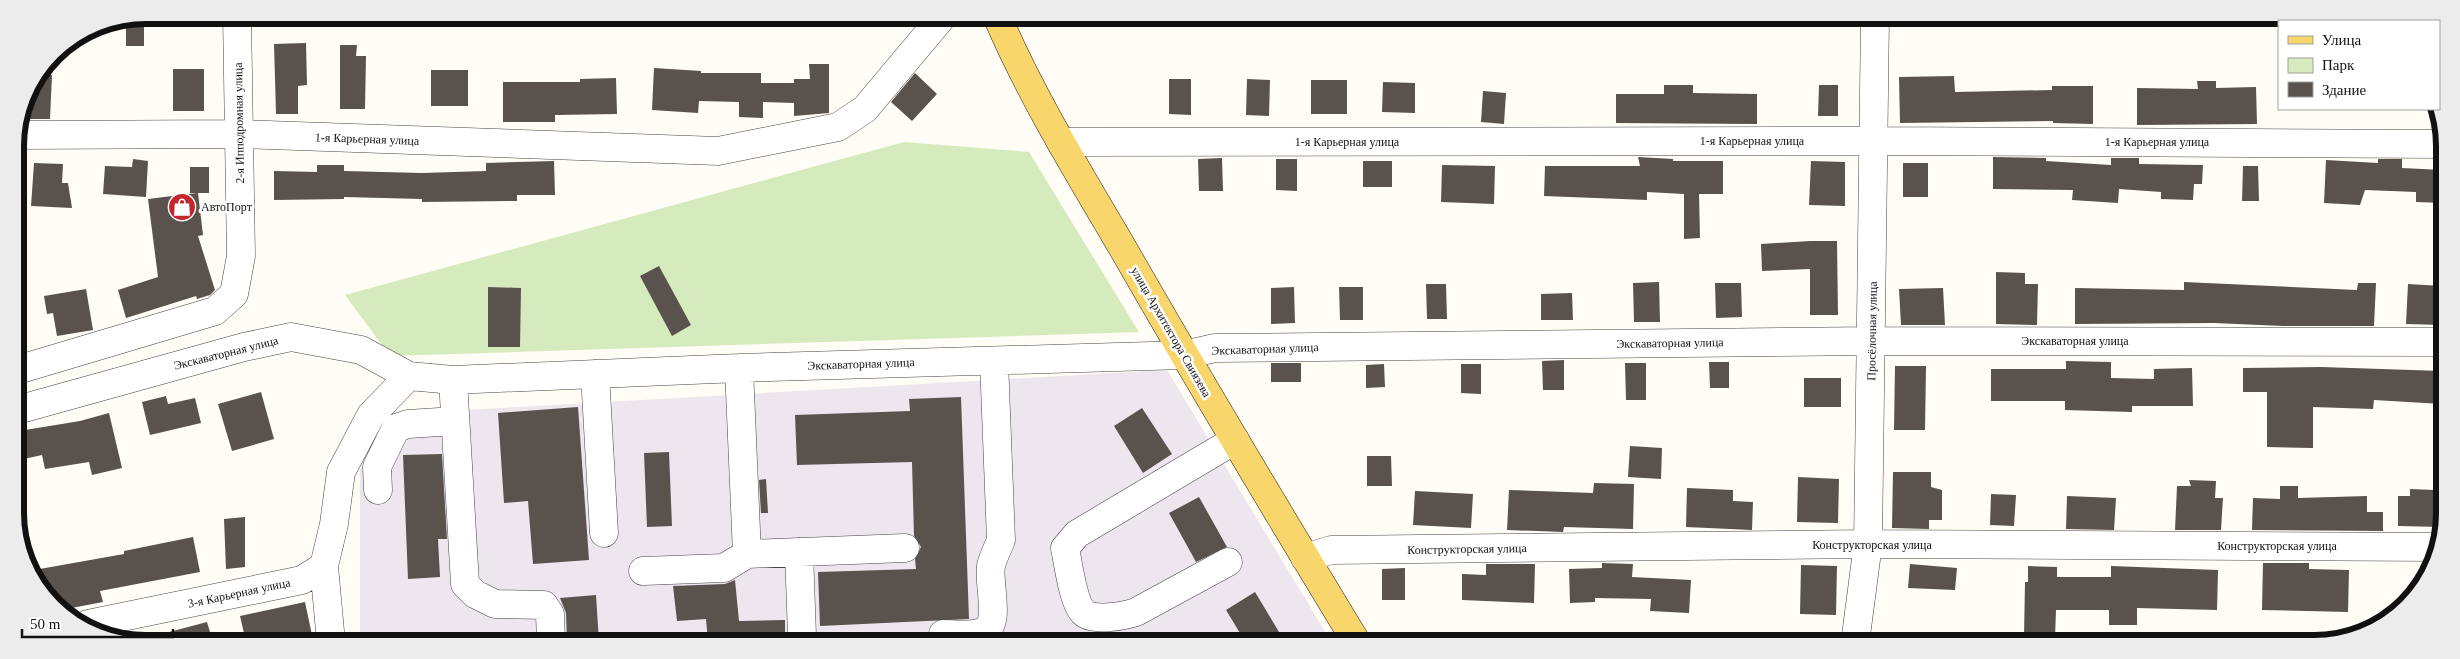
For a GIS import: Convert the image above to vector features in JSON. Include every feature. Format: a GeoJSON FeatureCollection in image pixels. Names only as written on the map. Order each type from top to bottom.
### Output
{"type":"FeatureCollection","features":[{"type":"Feature","properties":{"kind":"main road","name":"улица Архитектора Свиязева"},"geometry":{"type":"LineString","coordinates":[[1001,24],[1015,57],[1062,142],[1184,355],[1352,635]]}},
{"type":"Feature","properties":{"kind":"street","name":"2-я Ипподромная улица"},"geometry":{"type":"LineString","coordinates":[[24,368],[215,311],[234,294],[241,256],[237,24]]}},
{"type":"Feature","properties":{"kind":"street","name":"1-я Карьерная улица"},"geometry":{"type":"LineString","coordinates":[[24,135],[240,134],[718,151],[838,127],[865,109],[937,24]]}},
{"type":"Feature","properties":{"kind":"street","name":"Просёлочная улица"},"geometry":{"type":"LineString","coordinates":[[1856,635],[1868,544],[1875,140],[1875,24]]}},
{"type":"Feature","properties":{"kind":"street","name":"1-я Карьерная улица"},"geometry":{"type":"LineString","coordinates":[[1062,142],[1875,140],[2436,144]]}},
{"type":"Feature","properties":{"kind":"street","name":"Экскаваторная улица"},"geometry":{"type":"LineString","coordinates":[[24,408],[244,347],[291,337],[361,350],[409,376],[453,380],[739,368],[1184,355],[1215,348],[1872,341],[2436,342]]}},
{"type":"Feature","properties":{"kind":"street"},"geometry":{"type":"LineString","coordinates":[[943,634],[979,633],[987,630],[993,616],[991,567],[1001,540],[994,361]]}},
{"type":"Feature","properties":{"kind":"street"},"geometry":{"type":"LineString","coordinates":[[739,368],[747,554]]}},
{"type":"Feature","properties":{"kind":"street"},"geometry":{"type":"LineString","coordinates":[[596,374],[604,534]]}},
{"type":"Feature","properties":{"kind":"street"},"geometry":{"type":"LineString","coordinates":[[330,635],[324,566],[334,524],[341,472],[371,415],[409,376]]}},
{"type":"Feature","properties":{"kind":"street"},"geometry":{"type":"LineString","coordinates":[[453,380],[465,584],[475,594],[495,604],[544,605],[550,614],[551,635]]}},
{"type":"Feature","properties":{"kind":"street"},"geometry":{"type":"LineString","coordinates":[[378,490],[377,466],[396,428],[408,424],[455,421]]}},
{"type":"Feature","properties":{"kind":"street"},"geometry":{"type":"LineString","coordinates":[[1228,562],[1136,612],[1126,616],[1093,617],[1086,616],[1079,606],[1065,548],[1077,534],[1235,440]]}},
{"type":"Feature","properties":{"kind":"street","name":"Конструкторская улица"},"geometry":{"type":"LineString","coordinates":[[1306,558],[1331,550],[1868,544],[2431,547]]}},
{"type":"Feature","properties":{"kind":"street"},"geometry":{"type":"LineString","coordinates":[[644,571],[724,568],[747,554],[905,548]]}},
{"type":"Feature","properties":{"kind":"street"},"geometry":{"type":"LineString","coordinates":[[799,552],[802,635]]}},
{"type":"Feature","properties":{"kind":"street","name":"3-я Карьерная улица"},"geometry":{"type":"LineString","coordinates":[[92,623],[302,580],[324,566]]}},
{"type":"Feature","properties":{"kind":"shaded area"},"geometry":{"type":"Polygon","coordinates":[[[1167,370],[1327,635],[360,635],[360,470],[394,414],[1167,370]]]}},
{"type":"Feature","properties":{"kind":"green space"},"geometry":{"type":"Polygon","coordinates":[[[904,142],[1029,152],[1139,332],[390,356],[345,295],[904,142]]]}},
{"type":"Feature","properties":{"kind":"building"},"geometry":{"type":"Polygon","coordinates":[[[144,24],[144,46],[126,46],[126,26],[144,24]]]}},
{"type":"Feature","properties":{"kind":"building"},"geometry":{"type":"Polygon","coordinates":[[[306,43],[307,85],[298,86],[298,114],[276,114],[274,44],[306,43]]]}},
{"type":"Feature","properties":{"kind":"building"},"geometry":{"type":"Polygon","coordinates":[[[340,45],[357,45],[356,56],[366,56],[365,109],[340,109],[340,45]]]}},
{"type":"Feature","properties":{"kind":"building"},"geometry":{"type":"Polygon","coordinates":[[[809,64],[829,64],[829,113],[794,116],[794,103],[763,102],[763,118],[739,117],[739,102],[699,101],[698,113],[652,110],[654,68],[701,71],[701,73],[761,73],[761,83],[794,83],[794,79],[810,79],[809,64]]]}},
{"type":"Feature","properties":{"kind":"building"},"geometry":{"type":"Polygon","coordinates":[[[173,69],[204,69],[204,111],[173,111],[173,69]]]}},
{"type":"Feature","properties":{"kind":"building"},"geometry":{"type":"Polygon","coordinates":[[[431,70],[468,70],[468,106],[431,106],[431,70]]]}},
{"type":"Feature","properties":{"kind":"building"},"geometry":{"type":"Polygon","coordinates":[[[915,73],[937,94],[912,121],[891,102],[915,73]]]}},
{"type":"Feature","properties":{"kind":"building"},"geometry":{"type":"Polygon","coordinates":[[[46,75],[52,75],[50,119],[27,119],[33,99],[46,75]]]}},
{"type":"Feature","properties":{"kind":"building"},"geometry":{"type":"Polygon","coordinates":[[[1954,76],[1955,92],[2052,90],[2052,86],[2093,86],[2093,124],[2053,123],[2053,121],[1900,123],[1899,77],[1954,76]]]}},
{"type":"Feature","properties":{"kind":"building"},"geometry":{"type":"Polygon","coordinates":[[[616,78],[617,114],[555,115],[555,122],[503,122],[503,82],[580,82],[580,79],[616,78]]]}},
{"type":"Feature","properties":{"kind":"building"},"geometry":{"type":"Polygon","coordinates":[[[1169,79],[1191,79],[1191,115],[1169,114],[1169,79]]]}},
{"type":"Feature","properties":{"kind":"building"},"geometry":{"type":"Polygon","coordinates":[[[1247,79],[1270,80],[1269,116],[1246,115],[1247,79]]]}},
{"type":"Feature","properties":{"kind":"building"},"geometry":{"type":"Polygon","coordinates":[[[1311,80],[1347,80],[1347,114],[1311,114],[1311,80]]]}},
{"type":"Feature","properties":{"kind":"building"},"geometry":{"type":"Polygon","coordinates":[[[2197,81],[2216,81],[2216,88],[2256,87],[2257,124],[2137,125],[2137,88],[2198,89],[2197,81]]]}},
{"type":"Feature","properties":{"kind":"building"},"geometry":{"type":"Polygon","coordinates":[[[1383,82],[1415,83],[1415,113],[1382,112],[1383,82]]]}},
{"type":"Feature","properties":{"kind":"building"},"geometry":{"type":"Polygon","coordinates":[[[1664,85],[1693,85],[1693,93],[1757,94],[1757,124],[1616,123],[1616,94],[1664,94],[1664,85]]]}},
{"type":"Feature","properties":{"kind":"building"},"geometry":{"type":"Polygon","coordinates":[[[1819,85],[1838,85],[1838,116],[1818,116],[1819,85]]]}},
{"type":"Feature","properties":{"kind":"building"},"geometry":{"type":"Polygon","coordinates":[[[1483,91],[1506,93],[1504,124],[1481,122],[1483,91]]]}},
{"type":"Feature","properties":{"kind":"building"},"geometry":{"type":"Polygon","coordinates":[[[1638,157],[1673,159],[1673,161],[1723,161],[1723,194],[1699,194],[1700,238],[1684,239],[1684,194],[1647,192],[1647,200],[1544,196],[1545,166],[1640,166],[1638,157]]]}},
{"type":"Feature","properties":{"kind":"building"},"geometry":{"type":"Polygon","coordinates":[[[1993,157],[2046,158],[2046,161],[2111,165],[2111,158],[2139,158],[2139,164],[2203,165],[2202,184],[2194,184],[2193,200],[2161,199],[2161,192],[2119,189],[2118,203],[2072,200],[2073,190],[1993,189],[1993,157]]]}},
{"type":"Feature","properties":{"kind":"building"},"geometry":{"type":"Polygon","coordinates":[[[1222,158],[1223,191],[1199,191],[1198,159],[1222,158]]]}},
{"type":"Feature","properties":{"kind":"building"},"geometry":{"type":"Polygon","coordinates":[[[133,159],[148,161],[146,197],[103,194],[105,166],[132,167],[133,159]]]}},
{"type":"Feature","properties":{"kind":"building"},"geometry":{"type":"Polygon","coordinates":[[[1276,159],[1297,159],[1297,191],[1276,190],[1276,159]]]}},
{"type":"Feature","properties":{"kind":"building"},"geometry":{"type":"Polygon","coordinates":[[[2378,159],[2402,159],[2402,168],[2436,170],[2436,203],[2416,202],[2416,192],[2365,190],[2360,205],[2324,203],[2326,160],[2378,163],[2378,159]]]}},
{"type":"Feature","properties":{"kind":"building"},"geometry":{"type":"Polygon","coordinates":[[[554,161],[555,195],[517,195],[517,201],[422,202],[422,199],[344,197],[344,199],[274,200],[274,171],[317,172],[317,165],[344,165],[344,171],[422,173],[486,171],[486,163],[554,161]]]}},
{"type":"Feature","properties":{"kind":"building"},"geometry":{"type":"Polygon","coordinates":[[[1363,161],[1392,161],[1392,187],[1363,187],[1363,161]]]}},
{"type":"Feature","properties":{"kind":"building"},"geometry":{"type":"Polygon","coordinates":[[[1811,161],[1845,162],[1845,206],[1809,205],[1811,161]]]}},
{"type":"Feature","properties":{"kind":"building"},"geometry":{"type":"Polygon","coordinates":[[[34,163],[63,164],[62,183],[68,183],[72,208],[31,206],[34,163]]]}},
{"type":"Feature","properties":{"kind":"building"},"geometry":{"type":"Polygon","coordinates":[[[1903,163],[1928,163],[1928,197],[1903,197],[1903,163]]]}},
{"type":"Feature","properties":{"kind":"building"},"geometry":{"type":"Polygon","coordinates":[[[1442,165],[1495,166],[1494,204],[1441,202],[1442,165]]]}},
{"type":"Feature","properties":{"kind":"building"},"geometry":{"type":"Polygon","coordinates":[[[2243,166],[2258,166],[2259,201],[2242,201],[2243,166]]]}},
{"type":"Feature","properties":{"kind":"building"},"geometry":{"type":"Polygon","coordinates":[[[190,167],[209,167],[209,193],[198,193],[203,235],[198,236],[215,290],[210,295],[197,299],[196,296],[126,318],[118,290],[158,277],[148,199],[197,193],[190,193],[190,167]]]}},
{"type":"Feature","properties":{"kind":"building"},"geometry":{"type":"Polygon","coordinates":[[[1837,241],[1838,315],[1810,315],[1810,269],[1762,271],[1761,244],[1837,241]]]}},
{"type":"Feature","properties":{"kind":"building"},"geometry":{"type":"Polygon","coordinates":[[[659,266],[691,325],[672,336],[640,276],[659,266]]]}},
{"type":"Feature","properties":{"kind":"building"},"geometry":{"type":"Polygon","coordinates":[[[1996,272],[2025,273],[2025,284],[2038,284],[2037,325],[1996,324],[1996,272]]]}},
{"type":"Feature","properties":{"kind":"building"},"geometry":{"type":"Polygon","coordinates":[[[1659,282],[1660,322],[1634,322],[1633,283],[1659,282]]]}},
{"type":"Feature","properties":{"kind":"building"},"geometry":{"type":"Polygon","coordinates":[[[2184,282],[2357,290],[2358,283],[2376,283],[2374,326],[2283,326],[2214,323],[2075,324],[2075,288],[2184,290],[2184,282]]]}},
{"type":"Feature","properties":{"kind":"building"},"geometry":{"type":"Polygon","coordinates":[[[1715,283],[1741,283],[1742,317],[1716,318],[1715,283]]]}},
{"type":"Feature","properties":{"kind":"building"},"geometry":{"type":"Polygon","coordinates":[[[1426,284],[1446,284],[1447,319],[1427,319],[1426,284]]]}},
{"type":"Feature","properties":{"kind":"building"},"geometry":{"type":"Polygon","coordinates":[[[2408,284],[2436,286],[2436,325],[2406,324],[2408,284]]]}},
{"type":"Feature","properties":{"kind":"building"},"geometry":{"type":"Polygon","coordinates":[[[488,287],[521,288],[520,347],[488,347],[488,287]]]}},
{"type":"Feature","properties":{"kind":"building"},"geometry":{"type":"Polygon","coordinates":[[[1294,287],[1295,323],[1271,324],[1271,288],[1294,287]]]}},
{"type":"Feature","properties":{"kind":"building"},"geometry":{"type":"Polygon","coordinates":[[[1339,287],[1363,287],[1363,320],[1340,320],[1339,287]]]}},
{"type":"Feature","properties":{"kind":"building"},"geometry":{"type":"Polygon","coordinates":[[[1943,288],[1945,325],[1901,325],[1899,289],[1943,288]]]}},
{"type":"Feature","properties":{"kind":"building"},"geometry":{"type":"Polygon","coordinates":[[[86,289],[93,330],[57,336],[53,313],[47,314],[44,296],[86,289]]]}},
{"type":"Feature","properties":{"kind":"building"},"geometry":{"type":"Polygon","coordinates":[[[1572,293],[1573,320],[1541,320],[1541,294],[1572,293]]]}},
{"type":"Feature","properties":{"kind":"building"},"geometry":{"type":"Polygon","coordinates":[[[1564,360],[1564,390],[1543,390],[1542,361],[1564,360]]]}},
{"type":"Feature","properties":{"kind":"building"},"geometry":{"type":"Polygon","coordinates":[[[2066,361],[2111,362],[2111,378],[2154,379],[2154,369],[2192,368],[2193,406],[2132,406],[2132,412],[2065,410],[2065,401],[1991,401],[1991,369],[2066,369],[2066,361]]]}},
{"type":"Feature","properties":{"kind":"building"},"geometry":{"type":"Polygon","coordinates":[[[1709,362],[1729,362],[1729,388],[1710,388],[1709,362]]]}},
{"type":"Feature","properties":{"kind":"building"},"geometry":{"type":"Polygon","coordinates":[[[1271,363],[1301,363],[1301,382],[1271,382],[1271,363]]]}},
{"type":"Feature","properties":{"kind":"building"},"geometry":{"type":"Polygon","coordinates":[[[1625,363],[1646,363],[1646,400],[1626,400],[1625,363]]]}},
{"type":"Feature","properties":{"kind":"building"},"geometry":{"type":"Polygon","coordinates":[[[1384,364],[1385,387],[1366,388],[1366,365],[1384,364]]]}},
{"type":"Feature","properties":{"kind":"building"},"geometry":{"type":"Polygon","coordinates":[[[1461,364],[1481,364],[1481,394],[1461,393],[1461,364]]]}},
{"type":"Feature","properties":{"kind":"building"},"geometry":{"type":"Polygon","coordinates":[[[1895,366],[1926,366],[1925,430],[1894,430],[1895,366]]]}},
{"type":"Feature","properties":{"kind":"building"},"geometry":{"type":"Polygon","coordinates":[[[2321,367],[2436,371],[2436,404],[2374,400],[2373,409],[2313,407],[2313,448],[2267,447],[2267,392],[2243,392],[2243,368],[2321,367]]]}},
{"type":"Feature","properties":{"kind":"building"},"geometry":{"type":"Polygon","coordinates":[[[1804,378],[1841,378],[1841,407],[1804,407],[1804,378]]]}},
{"type":"Feature","properties":{"kind":"building"},"geometry":{"type":"Polygon","coordinates":[[[261,392],[274,439],[232,451],[218,404],[261,392]]]}},
{"type":"Feature","properties":{"kind":"building"},"geometry":{"type":"Polygon","coordinates":[[[166,396],[168,404],[195,398],[201,423],[150,435],[142,402],[166,396]]]}},
{"type":"Feature","properties":{"kind":"building"},"geometry":{"type":"Polygon","coordinates":[[[961,397],[969,619],[820,626],[818,572],[916,569],[915,559],[921,547],[914,536],[912,462],[797,465],[795,415],[910,411],[909,399],[961,397]]]}},
{"type":"Feature","properties":{"kind":"building"},"geometry":{"type":"Polygon","coordinates":[[[578,407],[589,560],[533,564],[528,501],[504,503],[498,413],[578,407]]]}},
{"type":"Feature","properties":{"kind":"building"},"geometry":{"type":"Polygon","coordinates":[[[1142,408],[1172,454],[1143,473],[1114,426],[1142,408]]]}},
{"type":"Feature","properties":{"kind":"building"},"geometry":{"type":"Polygon","coordinates":[[[109,413],[122,468],[92,475],[89,462],[45,469],[42,455],[24,459],[24,430],[80,421],[109,413]]]}},
{"type":"Feature","properties":{"kind":"building"},"geometry":{"type":"Polygon","coordinates":[[[1630,446],[1662,448],[1661,479],[1628,477],[1630,446]]]}},
{"type":"Feature","properties":{"kind":"building"},"geometry":{"type":"Polygon","coordinates":[[[669,452],[672,526],[647,527],[644,453],[669,452]]]}},
{"type":"Feature","properties":{"kind":"building"},"geometry":{"type":"Polygon","coordinates":[[[442,454],[447,539],[438,539],[440,577],[408,579],[403,455],[442,454]]]}},
{"type":"Feature","properties":{"kind":"building"},"geometry":{"type":"Polygon","coordinates":[[[1367,456],[1391,456],[1392,486],[1367,486],[1367,456]]]}},
{"type":"Feature","properties":{"kind":"building"},"geometry":{"type":"Polygon","coordinates":[[[1893,472],[1931,472],[1931,487],[1942,490],[1942,520],[1929,520],[1929,529],[1892,528],[1893,472]]]}},
{"type":"Feature","properties":{"kind":"building"},"geometry":{"type":"Polygon","coordinates":[[[1798,477],[1839,479],[1838,523],[1797,522],[1798,477]]]}},
{"type":"Feature","properties":{"kind":"building"},"geometry":{"type":"Polygon","coordinates":[[[766,479],[768,513],[761,513],[759,480],[766,479]]]}},
{"type":"Feature","properties":{"kind":"building"},"geometry":{"type":"Polygon","coordinates":[[[2189,480],[2216,481],[2215,498],[2223,498],[2221,530],[2175,530],[2177,486],[2191,486],[2189,480]]]}},
{"type":"Feature","properties":{"kind":"building"},"geometry":{"type":"Polygon","coordinates":[[[1594,483],[1634,484],[1633,529],[1564,527],[1563,532],[1507,530],[1509,490],[1593,493],[1594,483]]]}},
{"type":"Feature","properties":{"kind":"building"},"geometry":{"type":"Polygon","coordinates":[[[2280,486],[2298,486],[2298,498],[2367,496],[2367,512],[2383,512],[2383,531],[2252,530],[2253,498],[2280,499],[2280,486]]]}},
{"type":"Feature","properties":{"kind":"building"},"geometry":{"type":"Polygon","coordinates":[[[1687,488],[1733,490],[1733,501],[1753,502],[1752,530],[1686,527],[1687,488]]]}},
{"type":"Feature","properties":{"kind":"building"},"geometry":{"type":"Polygon","coordinates":[[[2410,489],[2435,490],[2435,527],[2398,526],[2398,496],[2410,496],[2410,489]]]}},
{"type":"Feature","properties":{"kind":"building"},"geometry":{"type":"Polygon","coordinates":[[[1415,491],[1473,494],[1471,528],[1413,525],[1415,491]]]}},
{"type":"Feature","properties":{"kind":"building"},"geometry":{"type":"Polygon","coordinates":[[[1991,494],[2016,495],[2014,526],[1990,525],[1991,494]]]}},
{"type":"Feature","properties":{"kind":"building"},"geometry":{"type":"Polygon","coordinates":[[[2067,496],[2116,498],[2114,530],[2066,529],[2067,496]]]}},
{"type":"Feature","properties":{"kind":"building"},"geometry":{"type":"Polygon","coordinates":[[[1199,497],[1227,547],[1196,562],[1169,513],[1199,497]]]}},
{"type":"Feature","properties":{"kind":"building"},"geometry":{"type":"Polygon","coordinates":[[[245,517],[245,567],[226,569],[224,519],[245,517]]]}},
{"type":"Feature","properties":{"kind":"building"},"geometry":{"type":"Polygon","coordinates":[[[193,537],[200,572],[100,591],[103,602],[69,608],[49,587],[38,569],[124,554],[124,551],[193,537]]]}},
{"type":"Feature","properties":{"kind":"building"},"geometry":{"type":"Polygon","coordinates":[[[1602,563],[1633,564],[1632,577],[1691,580],[1689,613],[1650,611],[1651,599],[1595,598],[1595,602],[1570,603],[1569,569],[1602,568],[1602,563]]]}},
{"type":"Feature","properties":{"kind":"building"},"geometry":{"type":"Polygon","coordinates":[[[2263,563],[2309,563],[2309,569],[2349,570],[2348,612],[2262,610],[2263,563]]]}},
{"type":"Feature","properties":{"kind":"building"},"geometry":{"type":"Polygon","coordinates":[[[1486,564],[1535,564],[1534,603],[1462,600],[1462,574],[1486,575],[1486,564]]]}},
{"type":"Feature","properties":{"kind":"building"},"geometry":{"type":"Polygon","coordinates":[[[1910,564],[1957,568],[1955,590],[1908,588],[1910,564]]]}},
{"type":"Feature","properties":{"kind":"building"},"geometry":{"type":"Polygon","coordinates":[[[1801,565],[1837,566],[1836,615],[1800,614],[1801,565]]]}},
{"type":"Feature","properties":{"kind":"building"},"geometry":{"type":"Polygon","coordinates":[[[2028,566],[2057,567],[2057,577],[2111,577],[2111,566],[2218,570],[2217,610],[2137,608],[2137,625],[2109,625],[2109,610],[2056,610],[2055,635],[2024,635],[2025,582],[2028,582],[2028,566]]]}},
{"type":"Feature","properties":{"kind":"building"},"geometry":{"type":"Polygon","coordinates":[[[1405,568],[1405,600],[1382,600],[1382,569],[1405,568]]]}},
{"type":"Feature","properties":{"kind":"building"},"geometry":{"type":"Polygon","coordinates":[[[735,580],[739,621],[785,620],[785,635],[707,635],[706,619],[677,621],[673,586],[725,584],[735,580]]]}},
{"type":"Feature","properties":{"kind":"building"},"geometry":{"type":"Polygon","coordinates":[[[1255,592],[1281,635],[1241,635],[1226,610],[1255,592]]]}},
{"type":"Feature","properties":{"kind":"building"},"geometry":{"type":"Polygon","coordinates":[[[596,595],[599,635],[567,635],[566,613],[560,598],[596,595]]]}},
{"type":"Feature","properties":{"kind":"building"},"geometry":{"type":"Polygon","coordinates":[[[305,602],[312,635],[244,635],[240,616],[305,602]]]}},
{"type":"Feature","properties":{"kind":"building"},"geometry":{"type":"Polygon","coordinates":[[[207,622],[211,635],[158,635],[207,622]]]}},
{"type":"Feature","properties":{"kind":"place","name":"АвтоПорт"},"geometry":{"type":"Point","coordinates":[182,207]}}]}
